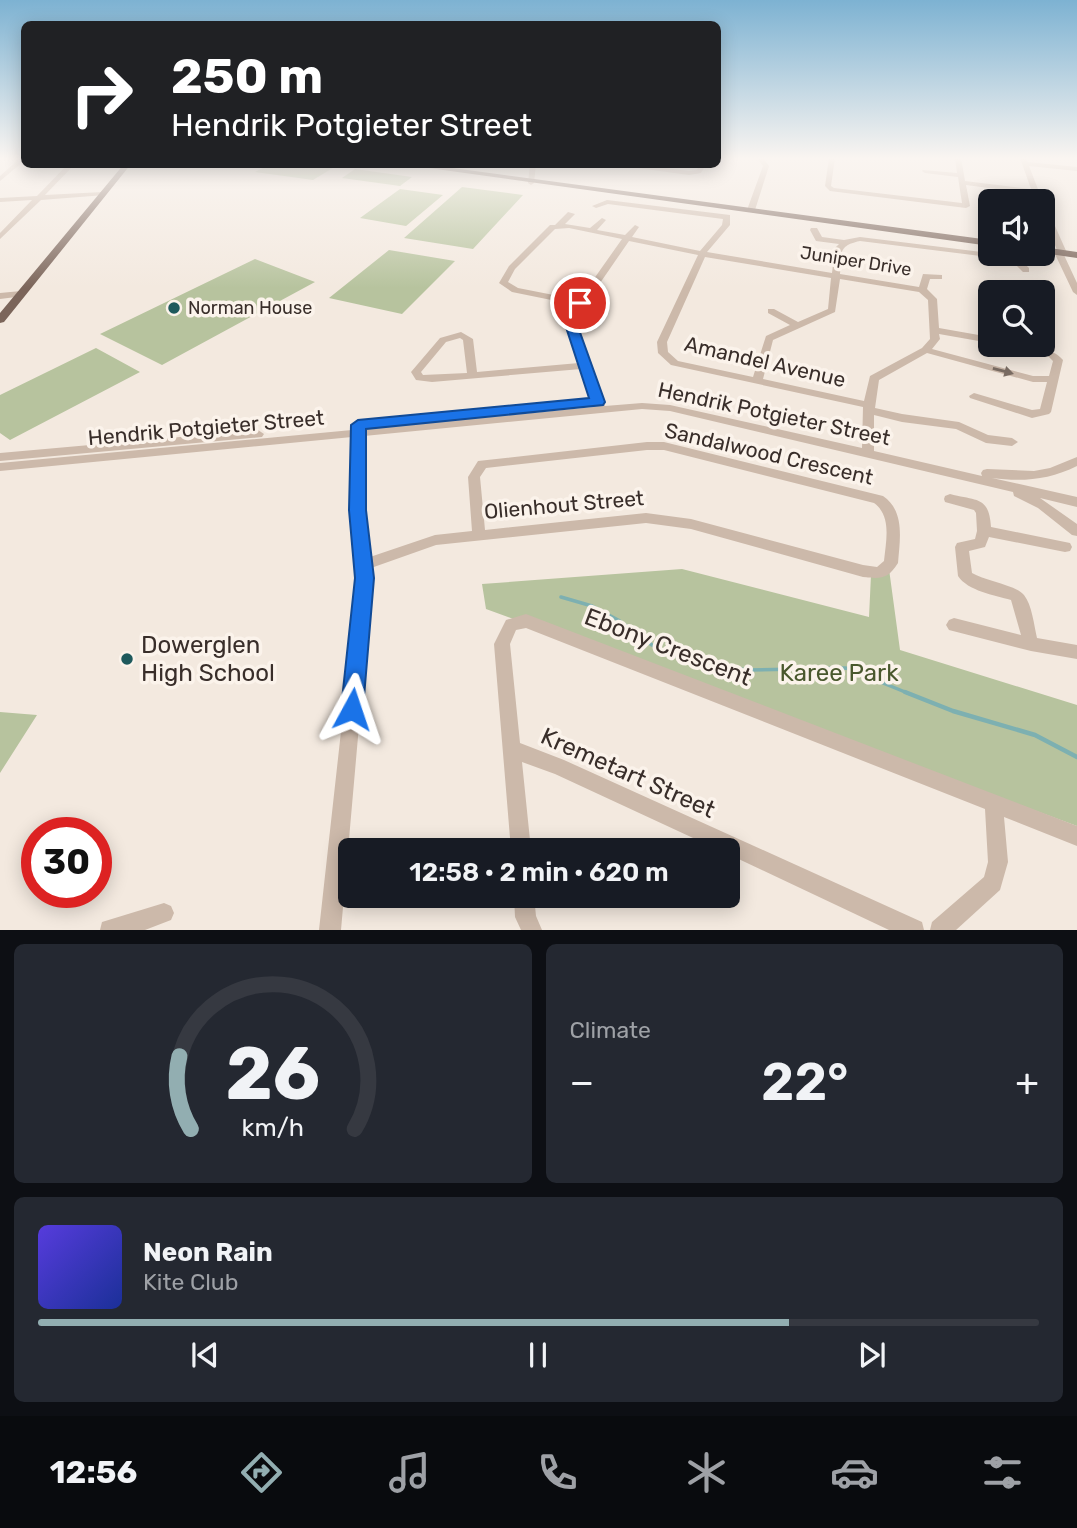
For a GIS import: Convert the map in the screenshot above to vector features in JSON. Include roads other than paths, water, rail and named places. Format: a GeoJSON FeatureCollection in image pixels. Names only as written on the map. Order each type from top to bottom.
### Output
{"type":"FeatureCollection","features":[{"type":"Feature","properties":{"kind":"main road"},"geometry":{"type":"LineString","coordinates":[[0,320],[97,201]]}},
{"type":"Feature","properties":{"kind":"main road"},"geometry":{"type":"LineString","coordinates":[[681,201],[978,241]]}},
{"type":"Feature","properties":{"kind":"street"},"geometry":{"type":"LineString","coordinates":[[0,237],[36,201]]}},
{"type":"Feature","properties":{"kind":"street"},"geometry":{"type":"LineString","coordinates":[[751,210],[754,201]]}},
{"type":"Feature","properties":{"kind":"street"},"geometry":{"type":"LineString","coordinates":[[921,201],[962,206],[967,205],[966,201]]}},
{"type":"Feature","properties":{"kind":"street"},"geometry":{"type":"LineString","coordinates":[[596,206],[607,202],[724,215],[728,221],[718,233]]}},
{"type":"Feature","properties":{"kind":"street"},"geometry":{"type":"LineString","coordinates":[[571,214],[558,226],[548,229],[505,277],[503,283],[515,290],[580,303]]}},
{"type":"Feature","properties":{"kind":"street"},"geometry":{"type":"LineString","coordinates":[[592,231],[602,220]]}},
{"type":"Feature","properties":{"kind":"street","name":"Juniper Drive"},"geometry":{"type":"LineString","coordinates":[[558,226],[703,254],[922,290],[932,299],[935,330]]}},
{"type":"Feature","properties":{"kind":"street"},"geometry":{"type":"LineString","coordinates":[[599,405],[571,324],[580,303],[635,226]]}},
{"type":"Feature","properties":{"kind":"street"},"geometry":{"type":"LineString","coordinates":[[814,230],[819,239],[843,243],[860,239],[1006,257],[1017,261],[1026,270]]}},
{"type":"Feature","properties":{"kind":"street"},"geometry":{"type":"LineString","coordinates":[[1055,232],[1077,276]]}},
{"type":"Feature","properties":{"kind":"street","name":"Amandel Avenue"},"geometry":{"type":"LineString","coordinates":[[718,233],[703,254],[661,349],[680,365],[869,407],[893,417],[966,428],[986,439],[1012,442]]}},
{"type":"Feature","properties":{"kind":"street"},"geometry":{"type":"LineString","coordinates":[[757,382],[769,338],[832,310],[839,249],[843,243]]}},
{"type":"Feature","properties":{"kind":"street"},"geometry":{"type":"LineString","coordinates":[[1068,258],[1077,292]]}},
{"type":"Feature","properties":{"kind":"street"},"geometry":{"type":"LineString","coordinates":[[922,290],[925,277],[939,277]]}},
{"type":"Feature","properties":{"kind":"street"},"geometry":{"type":"LineString","coordinates":[[0,296],[21,294]]}},
{"type":"Feature","properties":{"kind":"street"},"geometry":{"type":"LineString","coordinates":[[771,310],[797,325]]}},
{"type":"Feature","properties":{"kind":"street"},"geometry":{"type":"LineString","coordinates":[[868,449],[869,407],[874,378],[926,350],[934,342],[935,330],[978,338]]}},
{"type":"Feature","properties":{"kind":"street"},"geometry":{"type":"LineString","coordinates":[[472,375],[468,339],[461,334],[443,340],[416,372],[426,379],[586,366]]}},
{"type":"Feature","properties":{"kind":"street"},"geometry":{"type":"LineString","coordinates":[[926,350],[1051,384]]}},
{"type":"Feature","properties":{"kind":"street"},"geometry":{"type":"LineString","coordinates":[[974,396],[1022,411],[1042,414],[1045,412],[1057,364],[1054,357]]}},
{"type":"Feature","properties":{"kind":"street","name":"Hendrik Potgieter Street"},"geometry":{"type":"LineString","coordinates":[[0,457],[35,458],[359,437],[599,405]]}},
{"type":"Feature","properties":{"kind":"street","name":"Hendrik Potgieter Street"},"geometry":{"type":"LineString","coordinates":[[0,467],[35,458],[339,435],[359,437],[382,430],[599,405],[642,406],[670,408],[868,449],[991,478],[1077,502]]}},
{"type":"Feature","properties":{"kind":"street"},"geometry":{"type":"LineString","coordinates":[[331,929],[365,564],[358,510],[359,437]]}},
{"type":"Feature","properties":{"kind":"street","name":"Sandalwood Crescent"},"geometry":{"type":"LineString","coordinates":[[479,534],[474,477],[482,464],[657,446],[883,502],[890,507],[892,514],[891,563],[888,568]]}},
{"type":"Feature","properties":{"kind":"street"},"geometry":{"type":"LineString","coordinates":[[991,478],[1046,475],[1077,461]]}},
{"type":"Feature","properties":{"kind":"street"},"geometry":{"type":"LineString","coordinates":[[991,478],[1043,505],[1077,531]]}},
{"type":"Feature","properties":{"kind":"street","name":"Hendrik Potgieter Street"},"geometry":{"type":"LineString","coordinates":[[991,478],[1077,494]]}},
{"type":"Feature","properties":{"kind":"street"},"geometry":{"type":"LineString","coordinates":[[950,499],[980,507],[983,511],[984,531],[980,543],[962,547],[965,576],[976,583],[1016,596],[1020,601],[1031,644]]}},
{"type":"Feature","properties":{"kind":"street","name":"Olienhout Street"},"geometry":{"type":"LineString","coordinates":[[365,564],[428,542],[479,534],[656,518],[691,524],[869,573],[880,573],[888,568]]}},
{"type":"Feature","properties":{"kind":"street"},"geometry":{"type":"LineString","coordinates":[[984,531],[1065,547]]}},
{"type":"Feature","properties":{"kind":"street","name":"Ebony Crescent"},"geometry":{"type":"LineString","coordinates":[[520,838],[502,644],[511,625],[526,621],[1077,836]]}},
{"type":"Feature","properties":{"kind":"street"},"geometry":{"type":"LineString","coordinates":[[954,625],[1077,652]]}},
{"type":"Feature","properties":{"kind":"street","name":"Kremetart Street"},"geometry":{"type":"LineString","coordinates":[[514,750],[558,766],[914,929]]}},
{"type":"Feature","properties":{"kind":"street"},"geometry":{"type":"LineString","coordinates":[[940,929],[993,883],[998,862],[994,804]]}},
{"type":"Feature","properties":{"kind":"street"},"geometry":{"type":"LineString","coordinates":[[525,908],[532,929]]}},
{"type":"Feature","properties":{"kind":"street"},"geometry":{"type":"LineString","coordinates":[[110,929],[164,913]]}},
{"type":"Feature","properties":{"kind":"waterway"},"geometry":{"type":"LineString","coordinates":[[561,597],[592,606],[618,620],[652,645],[687,661],[747,670],[846,668],[908,693]]}},
{"type":"Feature","properties":{"kind":"waterway"},"geometry":{"type":"LineString","coordinates":[[908,693],[953,711],[1035,735],[1077,757]]}},
{"type":"Feature","properties":{"kind":"place","name":"Norman House"},"geometry":{"type":"Point","coordinates":[174,308]}},
{"type":"Feature","properties":{"kind":"place","name":"Dowerglen High School"},"geometry":{"type":"Point","coordinates":[127,659]}},
{"type":"Feature","properties":{"kind":"park label","name":"Karee Park"},"geometry":{"type":"Point","coordinates":[839,673]}}]}
